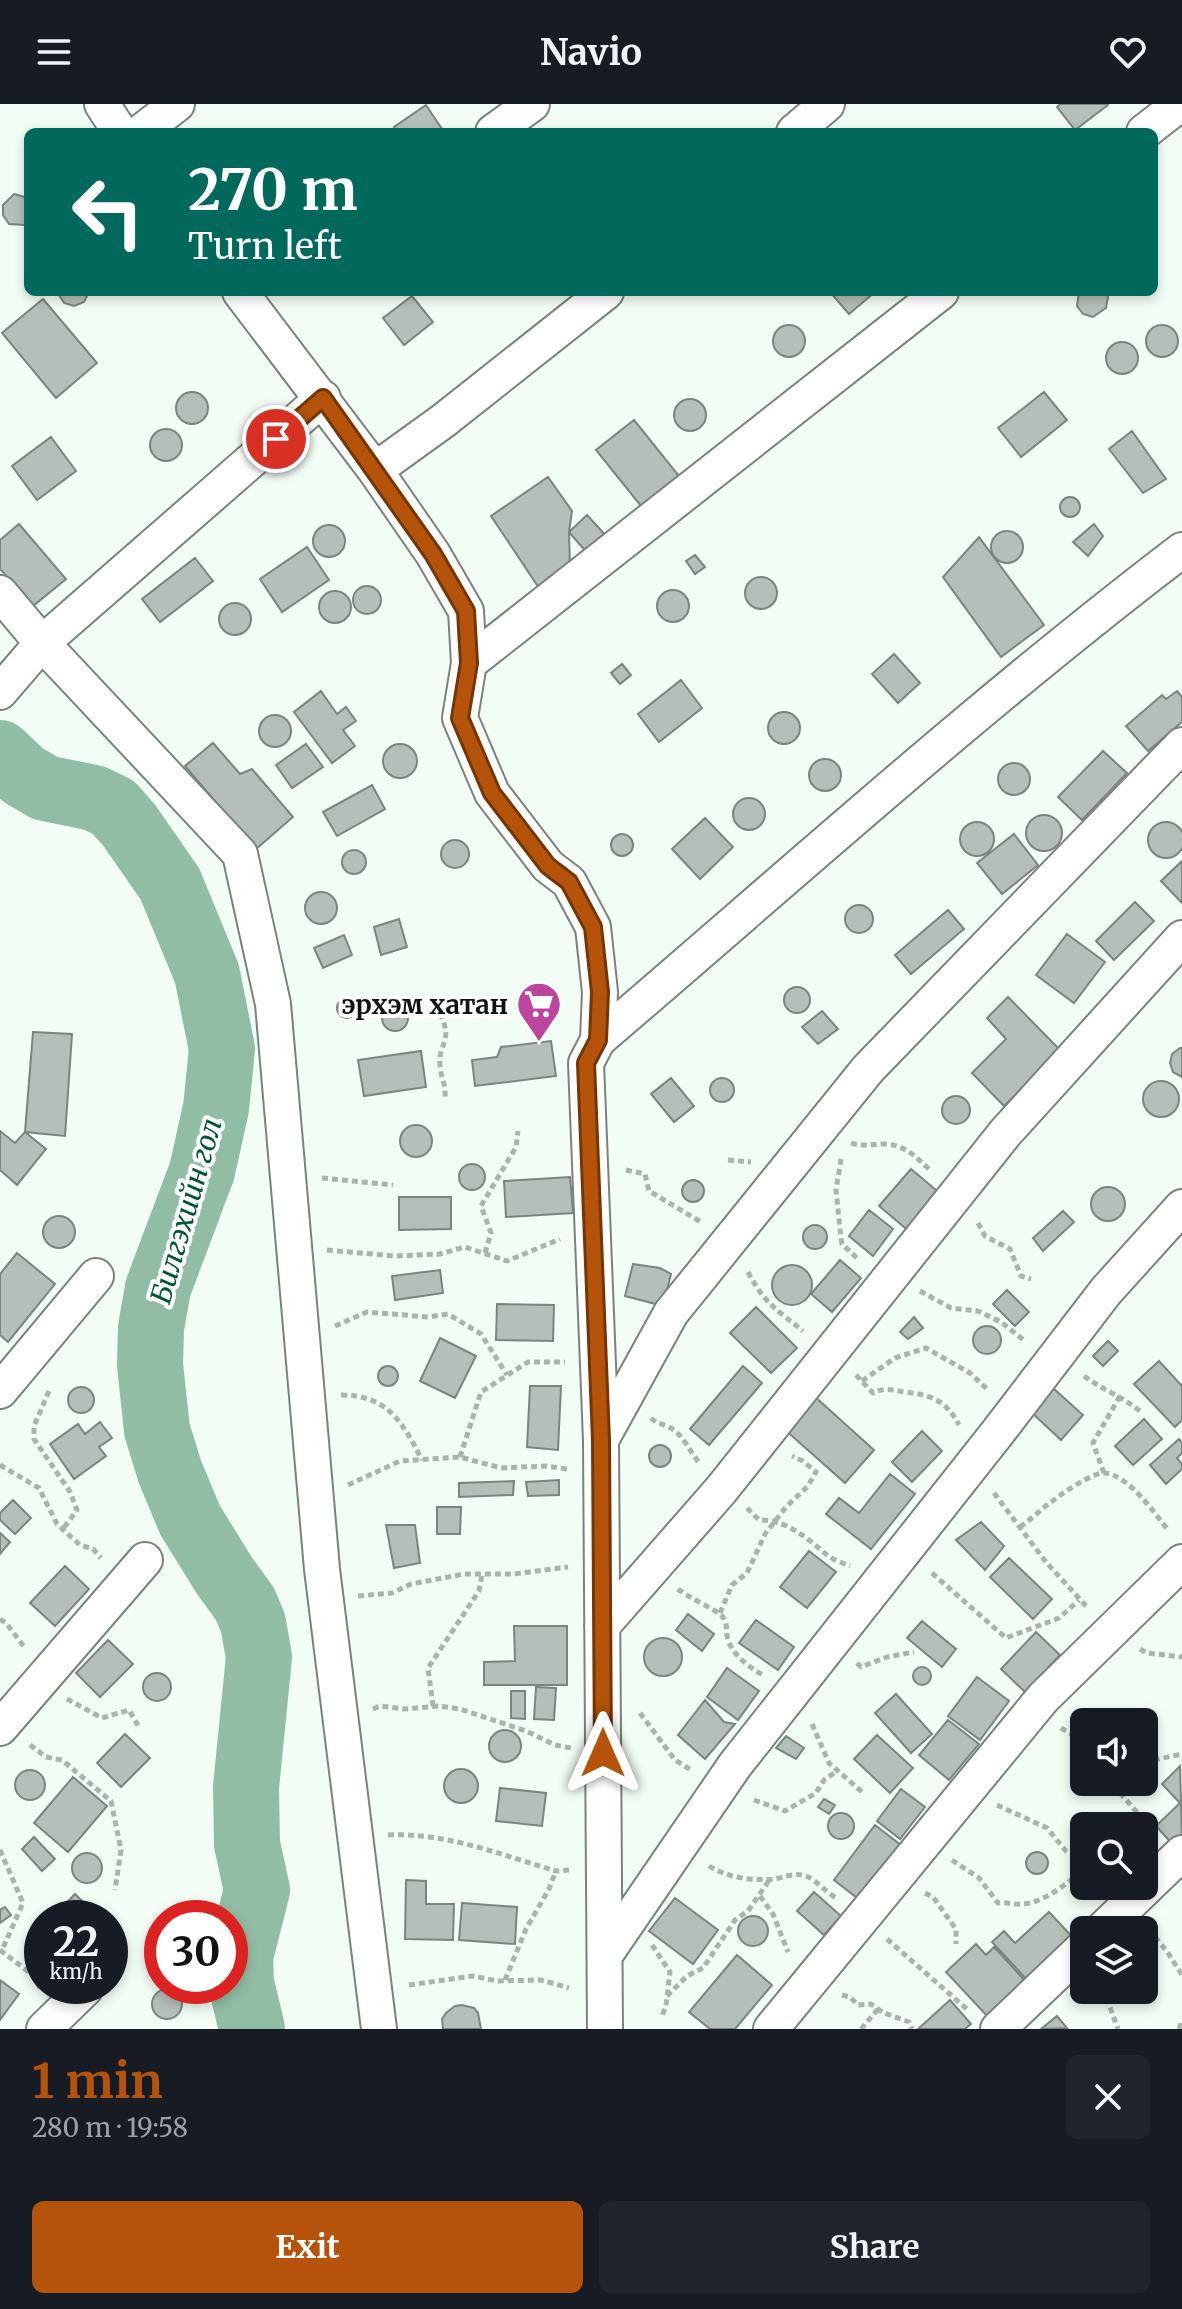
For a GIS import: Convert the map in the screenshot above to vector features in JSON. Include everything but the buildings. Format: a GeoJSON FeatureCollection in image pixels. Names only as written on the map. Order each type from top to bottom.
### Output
{"type":"FeatureCollection","features":[{"type":"Feature","properties":{"kind":"street"},"geometry":{"type":"LineString","coordinates":[[102,104],[117,128]]}},
{"type":"Feature","properties":{"kind":"street"},"geometry":{"type":"LineString","coordinates":[[146,128],[177,104]]}},
{"type":"Feature","properties":{"kind":"street"},"geometry":{"type":"LineString","coordinates":[[499,128],[532,104]]}},
{"type":"Feature","properties":{"kind":"street"},"geometry":{"type":"LineString","coordinates":[[799,128],[827,104]]}},
{"type":"Feature","properties":{"kind":"street"},"geometry":{"type":"LineString","coordinates":[[1149,128],[1180,104]]}},
{"type":"Feature","properties":{"kind":"street"},"geometry":{"type":"LineString","coordinates":[[251,296],[433,554],[466,611],[469,663],[460,718],[492,793],[548,866],[569,882],[593,927],[600,992],[598,1040]]}},
{"type":"Feature","properties":{"kind":"street"},"geometry":{"type":"LineString","coordinates":[[375,470],[443,421],[601,296]]}},
{"type":"Feature","properties":{"kind":"street"},"geometry":{"type":"LineString","coordinates":[[469,663],[936,296]]}},
{"type":"Feature","properties":{"kind":"street"},"geometry":{"type":"LineString","coordinates":[[0,692],[32,653],[323,398]]}},
{"type":"Feature","properties":{"kind":"street"},"geometry":{"type":"LineString","coordinates":[[605,2029],[601,1455],[586,1063],[598,1040],[954,734],[1109,605],[1182,550]]}},
{"type":"Feature","properties":{"kind":"street"},"geometry":{"type":"LineString","coordinates":[[0,593],[32,653],[240,854],[273,1004],[327,1609],[379,2029]]}},
{"type":"Feature","properties":{"kind":"street"},"geometry":{"type":"LineString","coordinates":[[601,1455],[671,1313],[868,1069],[1182,745]]}},
{"type":"Feature","properties":{"kind":"street"},"geometry":{"type":"LineString","coordinates":[[602,1626],[721,1490],[1005,1133],[1182,938]]}},
{"type":"Feature","properties":{"kind":"street"},"geometry":{"type":"LineString","coordinates":[[605,1955],[716,1794],[790,1696],[1106,1291],[1182,1207]]}},
{"type":"Feature","properties":{"kind":"street"},"geometry":{"type":"LineString","coordinates":[[0,1391],[96,1276]]}},
{"type":"Feature","properties":{"kind":"street"},"geometry":{"type":"LineString","coordinates":[[771,2029],[1043,1698],[1111,1632],[1178,1549]]}},
{"type":"Feature","properties":{"kind":"street"},"geometry":{"type":"LineString","coordinates":[[3,1725],[145,1560]]}},
{"type":"Feature","properties":{"kind":"street"},"geometry":{"type":"LineString","coordinates":[[1117,1916],[1182,1853]]}},
{"type":"Feature","properties":{"kind":"street"},"geometry":{"type":"LineString","coordinates":[[988,2026],[1070,1959]]}},
{"type":"Feature","properties":{"kind":"street"},"geometry":{"type":"LineString","coordinates":[[51,2022],[70,2004]]}},
{"type":"Feature","properties":{"kind":"path"},"geometry":{"type":"LineString","coordinates":[[440,1013],[448,1031],[440,1065],[446,1083],[445,1099]]}},
{"type":"Feature","properties":{"kind":"path"},"geometry":{"type":"LineString","coordinates":[[485,1253],[491,1233],[481,1206],[516,1147],[518,1131]]}},
{"type":"Feature","properties":{"kind":"path"},"geometry":{"type":"LineString","coordinates":[[869,1147],[886,1144],[909,1150],[957,1192],[985,1236],[1010,1249],[1021,1276],[1031,1279]]}},
{"type":"Feature","properties":{"kind":"path"},"geometry":{"type":"LineString","coordinates":[[645,1174],[649,1191],[673,1203],[729,1241],[756,1286],[782,1316]]}},
{"type":"Feature","properties":{"kind":"path"},"geometry":{"type":"LineString","coordinates":[[289,1181],[344,1179],[393,1185]]}},
{"type":"Feature","properties":{"kind":"path"},"geometry":{"type":"LineString","coordinates":[[839,1219],[842,1244],[874,1275],[886,1281]]}},
{"type":"Feature","properties":{"kind":"path"},"geometry":{"type":"LineString","coordinates":[[294,1248],[394,1256],[440,1254],[465,1247],[507,1261],[557,1240],[592,1230]]}},
{"type":"Feature","properties":{"kind":"path"},"geometry":{"type":"LineString","coordinates":[[951,1308],[978,1311],[1001,1322],[1051,1363],[1072,1368],[1141,1412]]}},
{"type":"Feature","properties":{"kind":"path"},"geometry":{"type":"LineString","coordinates":[[302,1332],[335,1326],[367,1312],[428,1317],[448,1314],[481,1334],[507,1375]]}},
{"type":"Feature","properties":{"kind":"path"},"geometry":{"type":"LineString","coordinates":[[862,1381],[895,1358],[926,1348],[970,1373],[1012,1413]]}},
{"type":"Feature","properties":{"kind":"path"},"geometry":{"type":"LineString","coordinates":[[32,1353],[52,1382],[34,1426],[34,1439],[70,1492],[77,1510],[63,1529]]}},
{"type":"Feature","properties":{"kind":"path"},"geometry":{"type":"LineString","coordinates":[[460,1457],[481,1392],[528,1362],[597,1363]]}},
{"type":"Feature","properties":{"kind":"path"},"geometry":{"type":"LineString","coordinates":[[822,1362],[850,1369],[873,1393],[884,1388],[921,1392],[939,1401],[955,1418],[978,1458],[979,1473],[1079,1600],[1111,1632]]}},
{"type":"Feature","properties":{"kind":"path"},"geometry":{"type":"LineString","coordinates":[[308,1394],[357,1395],[377,1402],[404,1425],[422,1460]]}},
{"type":"Feature","properties":{"kind":"path"},"geometry":{"type":"LineString","coordinates":[[1104,1473],[1093,1443],[1120,1396]]}},
{"type":"Feature","properties":{"kind":"path"},"geometry":{"type":"LineString","coordinates":[[671,1427],[721,1490],[744,1504],[759,1520],[777,1521],[819,1546],[828,1556],[851,1567],[874,1589]]}},
{"type":"Feature","properties":{"kind":"path"},"geometry":{"type":"LineString","coordinates":[[720,1613],[732,1585],[747,1573],[765,1534],[808,1486],[816,1472],[803,1461],[783,1452],[764,1435]]}},
{"type":"Feature","properties":{"kind":"path"},"geometry":{"type":"LineString","coordinates":[[317,1495],[366,1478],[400,1461],[460,1457],[501,1468],[546,1466],[601,1455]]}},
{"type":"Feature","properties":{"kind":"path"},"geometry":{"type":"LineString","coordinates":[[0,1465],[39,1488],[57,1524],[80,1545],[93,1549],[111,1571],[113,1597]]}},
{"type":"Feature","properties":{"kind":"path"},"geometry":{"type":"LineString","coordinates":[[1020,1527],[1087,1478],[1104,1473],[1125,1482],[1150,1506],[1178,1549]]}},
{"type":"Feature","properties":{"kind":"path"},"geometry":{"type":"LineString","coordinates":[[911,1542],[932,1573],[1006,1638],[1059,1618],[1079,1600]]}},
{"type":"Feature","properties":{"kind":"path"},"geometry":{"type":"LineString","coordinates":[[327,1609],[362,1595],[392,1593],[411,1584],[464,1574],[563,1568],[602,1557]]}},
{"type":"Feature","properties":{"kind":"path"},"geometry":{"type":"LineString","coordinates":[[651,1570],[697,1603],[720,1613],[728,1627],[728,1639],[740,1659],[807,1708],[825,1755],[837,1771],[862,1792]]}},
{"type":"Feature","properties":{"kind":"path"},"geometry":{"type":"LineString","coordinates":[[433,1706],[428,1668],[479,1591],[482,1574]]}},
{"type":"Feature","properties":{"kind":"path"},"geometry":{"type":"LineString","coordinates":[[830,1645],[852,1657],[861,1667],[887,1657],[914,1652]]}},
{"type":"Feature","properties":{"kind":"path"},"geometry":{"type":"LineString","coordinates":[[47,1675],[64,1697],[102,1718],[129,1710],[140,1729]]}},
{"type":"Feature","properties":{"kind":"path"},"geometry":{"type":"LineString","coordinates":[[341,1722],[380,1706],[460,1709],[516,1727],[555,1745],[603,1753]]}},
{"type":"Feature","properties":{"kind":"path"},"geometry":{"type":"LineString","coordinates":[[3,1725],[46,1757],[62,1760],[111,1801],[121,1850],[115,1890]]}},
{"type":"Feature","properties":{"kind":"path"},"geometry":{"type":"LineString","coordinates":[[648,1726],[675,1760],[697,1773],[716,1794],[744,1795],[785,1811],[816,1793],[824,1780],[837,1771]]}},
{"type":"Feature","properties":{"kind":"path"},"geometry":{"type":"LineString","coordinates":[[1158,1759],[1182,1754]]}},
{"type":"Feature","properties":{"kind":"path"},"geometry":{"type":"LineString","coordinates":[[970,1787],[998,1806],[1047,1828],[1070,1853]]}},
{"type":"Feature","properties":{"kind":"path"},"geometry":{"type":"LineString","coordinates":[[1123,1796],[1135,1812]]}},
{"type":"Feature","properties":{"kind":"path"},"geometry":{"type":"LineString","coordinates":[[355,1836],[413,1834],[440,1837],[532,1864]]}},
{"type":"Feature","properties":{"kind":"path"},"geometry":{"type":"LineString","coordinates":[[924,1843],[979,1878],[998,1903],[1030,1903],[1070,1880]]}},
{"type":"Feature","properties":{"kind":"path"},"geometry":{"type":"LineString","coordinates":[[0,1850],[23,1903],[1,1950],[34,1976],[51,2022]]}},
{"type":"Feature","properties":{"kind":"path"},"geometry":{"type":"LineString","coordinates":[[674,1855],[710,1866],[722,1874],[770,1879],[792,1874],[806,1876]]}},
{"type":"Feature","properties":{"kind":"path"},"geometry":{"type":"LineString","coordinates":[[505,1980],[526,1929],[556,1871]]}},
{"type":"Feature","properties":{"kind":"path"},"geometry":{"type":"LineString","coordinates":[[900,1873],[909,1885],[933,1897],[956,1929],[956,1944]]}},
{"type":"Feature","properties":{"kind":"path"},"geometry":{"type":"LineString","coordinates":[[667,1996],[687,1976],[703,1968],[735,1920],[748,1911],[770,1879]]}},
{"type":"Feature","properties":{"kind":"path"},"geometry":{"type":"LineString","coordinates":[[760,1896],[773,1914],[796,1969],[808,1984]]}},
{"type":"Feature","properties":{"kind":"path"},"geometry":{"type":"LineString","coordinates":[[1128,1905],[1182,1975]]}},
{"type":"Feature","properties":{"kind":"path"},"geometry":{"type":"LineString","coordinates":[[864,1916],[872,1927],[988,2026]]}},
{"type":"Feature","properties":{"kind":"path"},"geometry":{"type":"LineString","coordinates":[[625,1927],[650,1942],[670,1972],[661,2018]]}},
{"type":"Feature","properties":{"kind":"path"},"geometry":{"type":"LineString","coordinates":[[374,1995],[407,1985],[473,1976],[497,1981],[541,1980],[576,1991],[605,1995]]}},
{"type":"Feature","properties":{"kind":"path"},"geometry":{"type":"LineString","coordinates":[[1109,2004],[1118,2029]]}},
{"type":"Feature","properties":{"kind":"path"},"geometry":{"type":"LineString","coordinates":[[861,2029],[880,2010],[909,2022],[912,2029]]}},
{"type":"Feature","properties":{"kind":"path"},"geometry":{"type":"LineString","coordinates":[[1179,2029],[1182,2021]]}},
{"type":"Feature","properties":{"kind":"waterway","name":"Билгэхийн гол"},"geometry":{"type":"LineString","coordinates":[[0,753],[23,775],[45,788],[94,798],[113,807],[129,825],[170,884],[207,974],[222,1049],[216,1108],[202,1171],[158,1288],[151,1328],[150,1365],[157,1430],[170,1472],[190,1520],[245,1604],[253,1623],[259,1657],[246,1787],[247,1844],[257,1890],[240,1957],[241,1983],[252,2029]]}},
{"type":"Feature","properties":{"kind":"place","name":"эрхэм хатан"},"geometry":{"type":"Point","coordinates":[539,1043]}},
{"type":"Feature","properties":{"kind":"route"},"geometry":{"type":"LineString","coordinates":[[276,439],[323,398],[433,554],[466,611],[469,663],[460,718],[492,793],[548,866],[569,882],[593,927],[600,992],[598,1040],[586,1063],[601,1440],[603,1753]]}}]}
